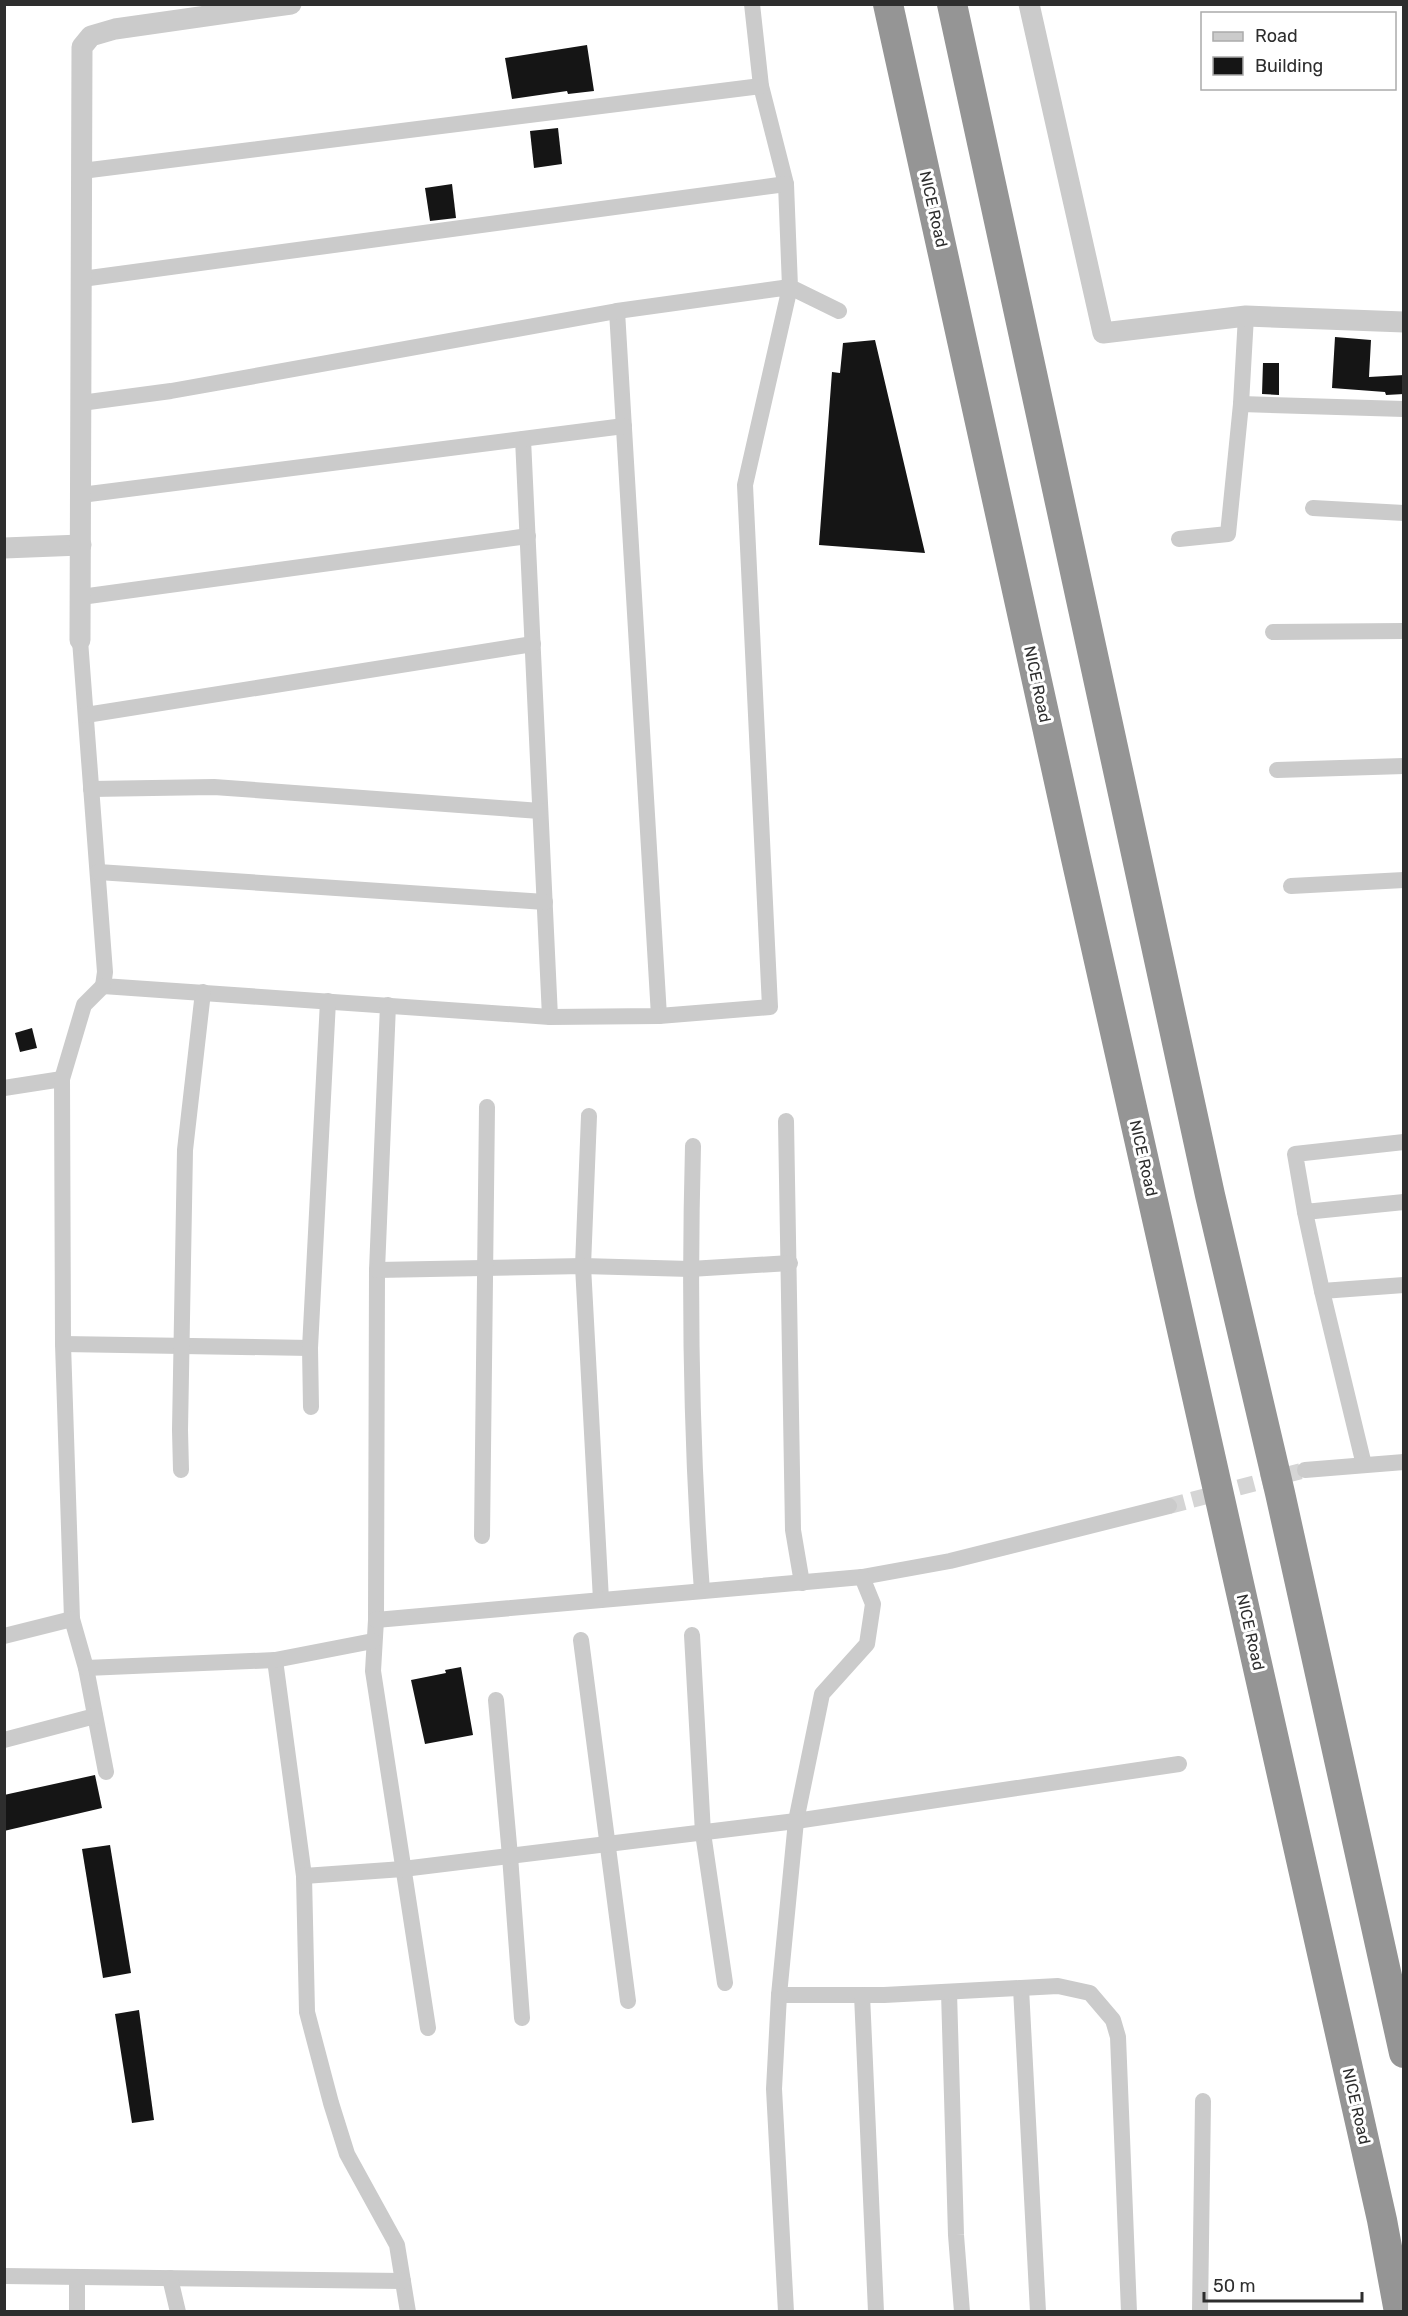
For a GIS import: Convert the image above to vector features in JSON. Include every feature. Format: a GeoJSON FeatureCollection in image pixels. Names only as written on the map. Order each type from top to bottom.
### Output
{"type":"FeatureCollection","features":[{"type":"Feature","properties":{"kind":"highway","name":"NICE Road"},"geometry":{"type":"LineString","coordinates":[[888,4],[1075,854],[1382,2220],[1399,2312]]}},
{"type":"Feature","properties":{"kind":"highway"},"geometry":{"type":"LineString","coordinates":[[952,4],[1210,1195],[1282,1504],[1404,2053]]}},
{"type":"Feature","properties":{"kind":"street"},"geometry":{"type":"LineString","coordinates":[[106,1772],[86,1668],[72,1619],[63,1344],[62,1079],[84,1005],[102,986],[105,972],[80,640],[82,47],[91,36],[115,29],[242,8],[291,4]]}},
{"type":"Feature","properties":{"kind":"street"},"geometry":{"type":"LineString","coordinates":[[102,986],[550,1017],[659,1016],[770,1007],[745,485],[790,287],[786,184],[761,86],[752,4]]}},
{"type":"Feature","properties":{"kind":"street"},"geometry":{"type":"LineString","coordinates":[[1029,4],[1103,333],[1246,316],[1404,322]]}},
{"type":"Feature","properties":{"kind":"street"},"geometry":{"type":"LineString","coordinates":[[82,171],[761,86]]}},
{"type":"Feature","properties":{"kind":"street"},"geometry":{"type":"LineString","coordinates":[[82,279],[786,184]]}},
{"type":"Feature","properties":{"kind":"street"},"geometry":{"type":"LineString","coordinates":[[81,403],[171,391],[617,311],[790,287],[839,311]]}},
{"type":"Feature","properties":{"kind":"street"},"geometry":{"type":"LineString","coordinates":[[617,311],[659,1016]]}},
{"type":"Feature","properties":{"kind":"street"},"geometry":{"type":"LineString","coordinates":[[1179,539],[1228,534],[1241,404],[1246,316]]}},
{"type":"Feature","properties":{"kind":"street"},"geometry":{"type":"LineString","coordinates":[[1241,404],[1404,409]]}},
{"type":"Feature","properties":{"kind":"street"},"geometry":{"type":"LineString","coordinates":[[81,495],[624,426]]}},
{"type":"Feature","properties":{"kind":"street"},"geometry":{"type":"LineString","coordinates":[[523,439],[550,1017]]}},
{"type":"Feature","properties":{"kind":"street"},"geometry":{"type":"LineString","coordinates":[[1313,508],[1404,513]]}},
{"type":"Feature","properties":{"kind":"street"},"geometry":{"type":"LineString","coordinates":[[81,597],[528,536]]}},
{"type":"Feature","properties":{"kind":"street"},"geometry":{"type":"LineString","coordinates":[[4,548],[81,545]]}},
{"type":"Feature","properties":{"kind":"street"},"geometry":{"type":"LineString","coordinates":[[1273,632],[1404,632]]}},
{"type":"Feature","properties":{"kind":"street"},"geometry":{"type":"LineString","coordinates":[[86,715],[533,644]]}},
{"type":"Feature","properties":{"kind":"street"},"geometry":{"type":"LineString","coordinates":[[1277,770],[1404,766]]}},
{"type":"Feature","properties":{"kind":"street"},"geometry":{"type":"LineString","coordinates":[[91,789],[214,788],[540,811]]}},
{"type":"Feature","properties":{"kind":"street"},"geometry":{"type":"LineString","coordinates":[[98,872],[545,902]]}},
{"type":"Feature","properties":{"kind":"street"},"geometry":{"type":"LineString","coordinates":[[1291,886],[1404,880]]}},
{"type":"Feature","properties":{"kind":"street"},"geometry":{"type":"LineString","coordinates":[[181,1470],[185,1150],[203,992]]}},
{"type":"Feature","properties":{"kind":"street"},"geometry":{"type":"LineString","coordinates":[[311,1407],[310,1348],[328,1001]]}},
{"type":"Feature","properties":{"kind":"street"},"geometry":{"type":"LineString","coordinates":[[388,1005],[377,1270],[376,1620],[373,1671],[428,2028]]}},
{"type":"Feature","properties":{"kind":"street"},"geometry":{"type":"LineString","coordinates":[[4,1088],[62,1079]]}},
{"type":"Feature","properties":{"kind":"street"},"geometry":{"type":"LineString","coordinates":[[482,1536],[487,1107]]}},
{"type":"Feature","properties":{"kind":"street"},"geometry":{"type":"LineString","coordinates":[[589,1116],[583,1266],[601,1600]]}},
{"type":"Feature","properties":{"kind":"street"},"geometry":{"type":"LineString","coordinates":[[786,1121],[793,1530],[802,1583]]}},
{"type":"Feature","properties":{"kind":"street"},"geometry":{"type":"LineString","coordinates":[[1364,1466],[1322,1291],[1295,1154],[1404,1142]]}},
{"type":"Feature","properties":{"kind":"street"},"geometry":{"type":"LineString","coordinates":[[693,1146],[690,1269],[696,1511],[702,1591]]}},
{"type":"Feature","properties":{"kind":"street"},"geometry":{"type":"LineString","coordinates":[[1305,1212],[1404,1202]]}},
{"type":"Feature","properties":{"kind":"street"},"geometry":{"type":"LineString","coordinates":[[377,1270],[583,1266],[690,1269],[790,1263]]}},
{"type":"Feature","properties":{"kind":"street"},"geometry":{"type":"LineString","coordinates":[[1322,1291],[1404,1285]]}},
{"type":"Feature","properties":{"kind":"street"},"geometry":{"type":"LineString","coordinates":[[63,1344],[310,1348]]}},
{"type":"Feature","properties":{"kind":"street"},"geometry":{"type":"LineString","coordinates":[[1305,1470],[1404,1462]]}},
{"type":"Feature","properties":{"kind":"street"},"geometry":{"type":"LineString","coordinates":[[376,1620],[862,1577],[950,1561],[1169,1506]]}},
{"type":"Feature","properties":{"kind":"street"},"geometry":{"type":"LineString","coordinates":[[786,2312],[774,2089],[779,1995],[796,1821],[822,1694],[867,1644],[873,1604],[862,1577]]}},
{"type":"Feature","properties":{"kind":"street"},"geometry":{"type":"LineString","coordinates":[[4,1636],[72,1619]]}},
{"type":"Feature","properties":{"kind":"street"},"geometry":{"type":"LineString","coordinates":[[692,1635],[703,1833],[725,1983]]}},
{"type":"Feature","properties":{"kind":"street"},"geometry":{"type":"LineString","coordinates":[[581,1640],[628,2001]]}},
{"type":"Feature","properties":{"kind":"street"},"geometry":{"type":"LineString","coordinates":[[86,1668],[275,1660],[373,1641]]}},
{"type":"Feature","properties":{"kind":"street"},"geometry":{"type":"LineString","coordinates":[[275,1660],[304,1876],[306,2012],[347,2154],[396,2245],[408,2312]]}},
{"type":"Feature","properties":{"kind":"street"},"geometry":{"type":"LineString","coordinates":[[496,1700],[522,2018]]}},
{"type":"Feature","properties":{"kind":"street"},"geometry":{"type":"LineString","coordinates":[[4,1740],[95,1716]]}},
{"type":"Feature","properties":{"kind":"street"},"geometry":{"type":"LineString","coordinates":[[304,1876],[403,1869],[703,1833],[1179,1764]]}},
{"type":"Feature","properties":{"kind":"street"},"geometry":{"type":"LineString","coordinates":[[779,1995],[862,1995],[1058,1986],[1090,1994],[1113,2020],[1118,2037],[1130,2312]]}},
{"type":"Feature","properties":{"kind":"street"},"geometry":{"type":"LineString","coordinates":[[1021,1988],[1038,2312]]}},
{"type":"Feature","properties":{"kind":"street"},"geometry":{"type":"LineString","coordinates":[[949,1992],[956,2235],[962,2312]]}},
{"type":"Feature","properties":{"kind":"street"},"geometry":{"type":"LineString","coordinates":[[862,1995],[876,2312]]}},
{"type":"Feature","properties":{"kind":"street"},"geometry":{"type":"LineString","coordinates":[[1200,2312],[1203,2101]]}},
{"type":"Feature","properties":{"kind":"street"},"geometry":{"type":"LineString","coordinates":[[4,2276],[403,2281]]}},
{"type":"Feature","properties":{"kind":"street"},"geometry":{"type":"LineString","coordinates":[[77,2277],[77,2312]]}},
{"type":"Feature","properties":{"kind":"street"},"geometry":{"type":"LineString","coordinates":[[170,2278],[178,2312]]}},
{"type":"Feature","properties":{"kind":"building"},"geometry":{"type":"Polygon","coordinates":[[[587,45],[594,91],[568,94],[567,91],[512,99],[505,58],[587,45]]]}},
{"type":"Feature","properties":{"kind":"building"},"geometry":{"type":"Polygon","coordinates":[[[558,128],[562,164],[534,168],[530,131],[558,128]]]}},
{"type":"Feature","properties":{"kind":"building"},"geometry":{"type":"Polygon","coordinates":[[[452,184],[456,218],[430,221],[425,188],[452,184]]]}},
{"type":"Feature","properties":{"kind":"building"},"geometry":{"type":"Polygon","coordinates":[[[1335,337],[1371,340],[1369,377],[1404,375],[1404,394],[1386,395],[1385,392],[1332,388],[1335,337]]]}},
{"type":"Feature","properties":{"kind":"building"},"geometry":{"type":"Polygon","coordinates":[[[875,340],[925,553],[819,545],[832,372],[840,373],[843,343],[875,340]]]}},
{"type":"Feature","properties":{"kind":"building"},"geometry":{"type":"Polygon","coordinates":[[[1263,363],[1279,363],[1279,395],[1262,394],[1263,363]]]}},
{"type":"Feature","properties":{"kind":"building"},"geometry":{"type":"Polygon","coordinates":[[[32,1028],[37,1048],[20,1052],[15,1033],[32,1028]]]}},
{"type":"Feature","properties":{"kind":"building"},"geometry":{"type":"Polygon","coordinates":[[[461,1667],[473,1735],[425,1744],[411,1680],[446,1673],[445,1670],[461,1667]]]}},
{"type":"Feature","properties":{"kind":"building"},"geometry":{"type":"Polygon","coordinates":[[[95,1775],[102,1808],[4,1831],[4,1795],[95,1775]]]}},
{"type":"Feature","properties":{"kind":"building"},"geometry":{"type":"Polygon","coordinates":[[[110,1845],[131,1973],[103,1978],[82,1849],[110,1845]]]}},
{"type":"Feature","properties":{"kind":"building"},"geometry":{"type":"Polygon","coordinates":[[[139,2010],[154,2120],[132,2123],[115,2014],[139,2010]]]}},
{"type":"Feature","properties":{"kind":"tunnel"},"geometry":{"type":"LineString","coordinates":[[1169,1506],[1305,1470]]}}]}
